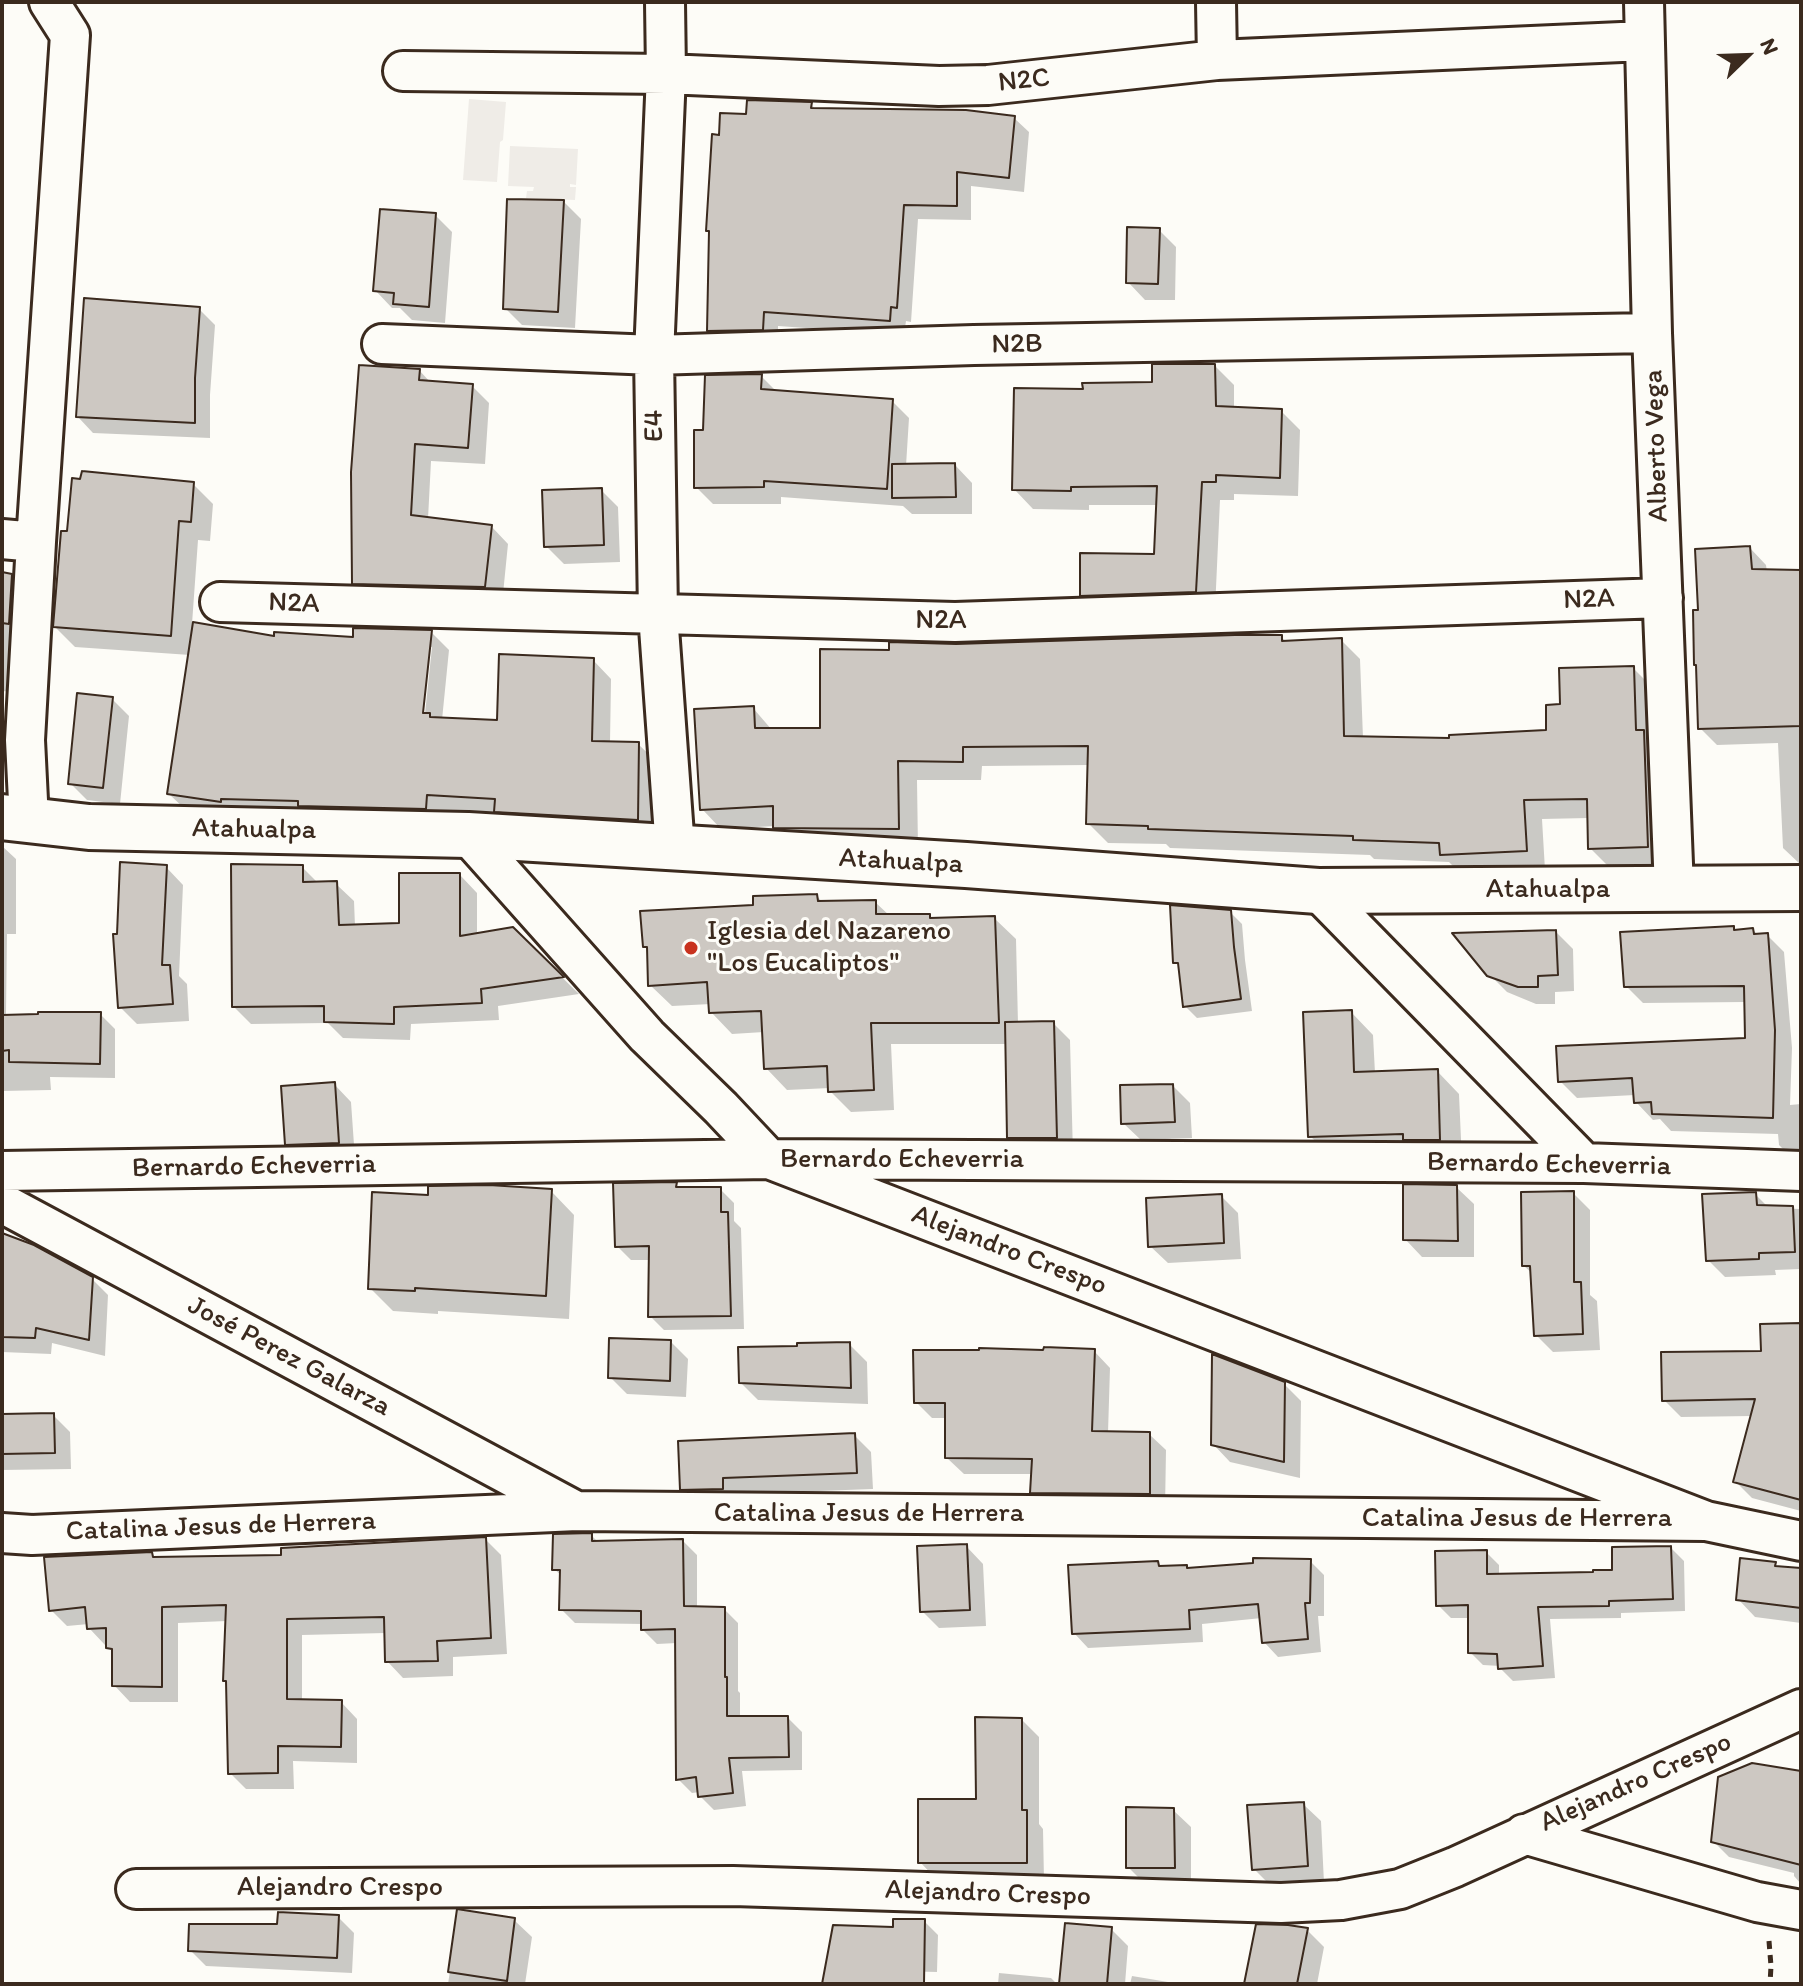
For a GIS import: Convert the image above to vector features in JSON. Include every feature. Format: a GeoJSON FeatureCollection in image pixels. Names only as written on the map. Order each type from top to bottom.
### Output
{"type":"FeatureCollection","features":[{"type":"Feature","properties":{"kind":"street"},"geometry":{"type":"LineString","coordinates":[[15,819],[25,740],[19,541],[67,100],[70,35],[49,2]]}},
{"type":"Feature","properties":{"kind":"street","name":"E4"},"geometry":{"type":"LineString","coordinates":[[665,2],[666,74],[654,355],[658,614],[675,849]]}},
{"type":"Feature","properties":{"kind":"street"},"geometry":{"type":"LineString","coordinates":[[1216,2],[1217,60]]}},
{"type":"Feature","properties":{"kind":"street","name":"Alberto Vega"},"geometry":{"type":"LineString","coordinates":[[1644,2],[1652,333],[1674,889]]}},
{"type":"Feature","properties":{"kind":"street","name":"N2C"},"geometry":{"type":"LineString","coordinates":[[403,71],[666,74],[939,86],[988,85],[1217,60],[1644,41]]}},
{"type":"Feature","properties":{"kind":"street","name":"N2B"},"geometry":{"type":"LineString","coordinates":[[382,344],[654,355],[974,345],[1652,333]]}},
{"type":"Feature","properties":{"kind":"street","name":"N2A"},"geometry":{"type":"LineString","coordinates":[[220,602],[955,622],[1663,598]]}},
{"type":"Feature","properties":{"kind":"street","name":"Atahualpa"},"geometry":{"type":"LineString","coordinates":[[15,819],[89,827],[468,835],[981,866],[1318,891],[1801,888]]}},
{"type":"Feature","properties":{"kind":"street","name":"Alejandro Crespo"},"geometry":{"type":"LineString","coordinates":[[468,835],[647,1036],[769,1159],[1706,1521],[1801,1541]]}},
{"type":"Feature","properties":{"kind":"street"},"geometry":{"type":"LineString","coordinates":[[1318,891],[1584,1163]]}},
{"type":"Feature","properties":{"kind":"street","name":"Bernardo Echeverria"},"geometry":{"type":"LineString","coordinates":[[2,1171],[769,1159],[1584,1163],[1801,1171]]}},
{"type":"Feature","properties":{"kind":"street","name":"José Perez Galarza"},"geometry":{"type":"LineString","coordinates":[[2,1203],[577,1511]]}},
{"type":"Feature","properties":{"kind":"street","name":"Catalina Jesus de Herrera"},"geometry":{"type":"LineString","coordinates":[[17,1534],[577,1511],[1706,1521]]}},
{"type":"Feature","properties":{"kind":"street","name":"Alejandro Crespo"},"geometry":{"type":"LineString","coordinates":[[136,1889],[733,1886],[1281,1903],[1341,1900],[1400,1889],[1455,1867],[1801,1709]]}},
{"type":"Feature","properties":{"kind":"street"},"geometry":{"type":"LineString","coordinates":[[1524,1834],[1757,1902],[1801,1910]]}},
{"type":"Feature","properties":{"kind":"shaded area"},"geometry":{"type":"Polygon","coordinates":[[[469,99],[506,102],[497,182],[463,180],[469,99]]]}},
{"type":"Feature","properties":{"kind":"shaded area"},"geometry":{"type":"Polygon","coordinates":[[[510,146],[578,149],[576,185],[570,184],[570,187],[576,187],[575,200],[526,198],[527,191],[533,191],[534,187],[508,186],[510,146]]]}},
{"type":"Feature","properties":{"kind":"building"},"geometry":{"type":"Polygon","coordinates":[[[747,100],[812,102],[811,108],[966,110],[1015,116],[1009,178],[957,172],[957,206],[904,205],[897,308],[891,307],[890,321],[764,312],[763,330],[707,331],[709,231],[706,231],[712,134],[719,135],[720,113],[746,114],[747,100]]]}},
{"type":"Feature","properties":{"kind":"building"},"geometry":{"type":"Polygon","coordinates":[[[507,199],[564,200],[558,312],[503,309],[507,199]]]}},
{"type":"Feature","properties":{"kind":"building"},"geometry":{"type":"Polygon","coordinates":[[[380,209],[436,213],[429,307],[393,304],[394,293],[373,291],[380,209]]]}},
{"type":"Feature","properties":{"kind":"building"},"geometry":{"type":"Polygon","coordinates":[[[1127,227],[1160,228],[1158,284],[1126,283],[1127,227]]]}},
{"type":"Feature","properties":{"kind":"building"},"geometry":{"type":"Polygon","coordinates":[[[84,298],[200,307],[195,423],[76,417],[84,298]]]}},
{"type":"Feature","properties":{"kind":"building"},"geometry":{"type":"Polygon","coordinates":[[[1152,364],[1215,364],[1216,406],[1282,409],[1280,478],[1216,475],[1216,482],[1202,482],[1196,592],[1080,596],[1080,553],[1154,554],[1157,486],[1071,487],[1071,491],[1012,490],[1014,388],[1083,389],[1082,383],[1152,382],[1152,364]]]}},
{"type":"Feature","properties":{"kind":"building"},"geometry":{"type":"Polygon","coordinates":[[[359,365],[420,369],[419,380],[473,384],[468,448],[415,444],[411,515],[492,525],[485,587],[352,584],[351,472],[359,365]]]}},
{"type":"Feature","properties":{"kind":"building"},"geometry":{"type":"Polygon","coordinates":[[[762,374],[761,389],[893,399],[887,489],[764,481],[764,487],[694,488],[694,430],[703,430],[705,375],[762,374]]]}},
{"type":"Feature","properties":{"kind":"building"},"geometry":{"type":"Polygon","coordinates":[[[955,463],[956,497],[892,498],[892,464],[955,463]]]}},
{"type":"Feature","properties":{"kind":"building"},"geometry":{"type":"Polygon","coordinates":[[[82,471],[194,482],[191,522],[179,521],[171,636],[53,627],[61,531],[67,531],[72,478],[80,479],[82,471]]]}},
{"type":"Feature","properties":{"kind":"building"},"geometry":{"type":"Polygon","coordinates":[[[602,488],[604,545],[544,547],[542,490],[602,488]]]}},
{"type":"Feature","properties":{"kind":"building"},"geometry":{"type":"Polygon","coordinates":[[[1750,546],[1752,569],[1801,570],[1801,726],[1698,729],[1693,610],[1698,610],[1695,549],[1750,546]]]}},
{"type":"Feature","properties":{"kind":"building"},"geometry":{"type":"Polygon","coordinates":[[[2,572],[12,574],[9,624],[2,623],[2,572]]]}},
{"type":"Feature","properties":{"kind":"building"},"geometry":{"type":"Polygon","coordinates":[[[193,622],[274,636],[274,632],[353,637],[353,628],[432,630],[423,713],[430,713],[430,717],[497,720],[499,654],[594,658],[592,741],[639,742],[638,820],[494,812],[495,799],[427,795],[426,809],[298,806],[298,801],[221,799],[221,802],[167,794],[193,622]]]}},
{"type":"Feature","properties":{"kind":"building"},"geometry":{"type":"Polygon","coordinates":[[[1282,635],[1282,641],[1342,638],[1344,736],[1449,738],[1449,735],[1546,730],[1546,705],[1560,704],[1559,668],[1634,666],[1636,730],[1644,730],[1648,847],[1588,849],[1587,799],[1524,800],[1527,851],[1440,855],[1439,843],[1086,824],[1088,746],[963,747],[963,762],[898,761],[899,829],[773,828],[773,806],[700,810],[694,709],[754,706],[755,728],[820,728],[820,649],[889,650],[889,642],[956,644],[1282,635]]]}},
{"type":"Feature","properties":{"kind":"building"},"geometry":{"type":"Polygon","coordinates":[[[77,693],[113,697],[103,788],[68,784],[77,693]]]}},
{"type":"Feature","properties":{"kind":"building"},"geometry":{"type":"Polygon","coordinates":[[[120,862],[167,865],[162,965],[170,965],[173,1004],[118,1008],[113,934],[117,934],[120,862]]]}},
{"type":"Feature","properties":{"kind":"building"},"geometry":{"type":"Polygon","coordinates":[[[231,864],[303,865],[303,882],[337,881],[339,925],[399,923],[399,873],[460,873],[460,936],[513,927],[564,977],[481,989],[482,1003],[394,1007],[394,1024],[324,1022],[324,1006],[232,1007],[231,864]]]}},
{"type":"Feature","properties":{"kind":"building"},"geometry":{"type":"Polygon","coordinates":[[[817,894],[818,901],[876,900],[876,914],[930,914],[930,918],[995,916],[999,1023],[871,1023],[874,1090],[828,1092],[827,1066],[764,1069],[761,1011],[709,1013],[707,982],[648,986],[647,947],[643,947],[640,911],[753,905],[753,896],[817,894]]]}},
{"type":"Feature","properties":{"kind":"building"},"geometry":{"type":"Polygon","coordinates":[[[1170,905],[1231,910],[1241,999],[1183,1007],[1178,963],[1173,963],[1170,905]]]}},
{"type":"Feature","properties":{"kind":"building"},"geometry":{"type":"Polygon","coordinates":[[[1734,926],[1734,930],[1753,928],[1754,934],[1768,933],[1775,1030],[1773,1118],[1652,1114],[1651,1102],[1634,1103],[1632,1078],[1558,1082],[1556,1046],[1745,1038],[1744,986],[1624,987],[1620,932],[1734,926]]]}},
{"type":"Feature","properties":{"kind":"building"},"geometry":{"type":"Polygon","coordinates":[[[1556,930],[1558,975],[1538,976],[1538,987],[1518,987],[1487,976],[1452,933],[1556,930]]]}},
{"type":"Feature","properties":{"kind":"building"},"geometry":{"type":"Polygon","coordinates":[[[1352,1010],[1354,1072],[1438,1069],[1440,1140],[1403,1140],[1403,1134],[1308,1137],[1303,1012],[1352,1010]]]}},
{"type":"Feature","properties":{"kind":"building"},"geometry":{"type":"Polygon","coordinates":[[[101,1012],[100,1064],[9,1062],[9,1050],[2,1051],[2,1015],[101,1012]]]}},
{"type":"Feature","properties":{"kind":"building"},"geometry":{"type":"Polygon","coordinates":[[[1054,1021],[1057,1138],[1007,1138],[1005,1022],[1054,1021]]]}},
{"type":"Feature","properties":{"kind":"building"},"geometry":{"type":"Polygon","coordinates":[[[335,1082],[339,1143],[285,1145],[281,1086],[335,1082]]]}},
{"type":"Feature","properties":{"kind":"building"},"geometry":{"type":"Polygon","coordinates":[[[1173,1084],[1175,1122],[1121,1124],[1120,1085],[1173,1084]]]}},
{"type":"Feature","properties":{"kind":"building"},"geometry":{"type":"Polygon","coordinates":[[[677,1182],[676,1187],[721,1187],[721,1212],[728,1212],[731,1316],[648,1317],[649,1246],[615,1247],[613,1183],[677,1182]]]}},
{"type":"Feature","properties":{"kind":"building"},"geometry":{"type":"Polygon","coordinates":[[[1403,1184],[1457,1185],[1458,1241],[1403,1240],[1403,1184]]]}},
{"type":"Feature","properties":{"kind":"building"},"geometry":{"type":"Polygon","coordinates":[[[489,1185],[552,1189],[546,1296],[415,1288],[415,1291],[368,1289],[372,1192],[428,1195],[428,1186],[489,1185]]]}},
{"type":"Feature","properties":{"kind":"building"},"geometry":{"type":"Polygon","coordinates":[[[1574,1191],[1574,1282],[1581,1282],[1583,1334],[1534,1336],[1530,1266],[1522,1266],[1521,1192],[1574,1191]]]}},
{"type":"Feature","properties":{"kind":"building"},"geometry":{"type":"Polygon","coordinates":[[[1756,1192],[1757,1205],[1793,1206],[1795,1252],[1759,1253],[1759,1259],[1706,1261],[1702,1194],[1756,1192]]]}},
{"type":"Feature","properties":{"kind":"building"},"geometry":{"type":"Polygon","coordinates":[[[1222,1194],[1224,1243],[1148,1247],[1146,1198],[1222,1194]]]}},
{"type":"Feature","properties":{"kind":"building"},"geometry":{"type":"Polygon","coordinates":[[[2,1233],[34,1245],[93,1277],[89,1340],[36,1328],[35,1338],[2,1337],[2,1233]]]}},
{"type":"Feature","properties":{"kind":"building"},"geometry":{"type":"Polygon","coordinates":[[[1801,1323],[1801,1500],[1733,1482],[1755,1399],[1662,1401],[1661,1352],[1761,1351],[1760,1324],[1801,1323]]]}},
{"type":"Feature","properties":{"kind":"building"},"geometry":{"type":"Polygon","coordinates":[[[609,1338],[671,1340],[670,1381],[608,1378],[609,1338]]]}},
{"type":"Feature","properties":{"kind":"building"},"geometry":{"type":"Polygon","coordinates":[[[850,1342],[851,1388],[739,1383],[738,1347],[850,1342]]]}},
{"type":"Feature","properties":{"kind":"building"},"geometry":{"type":"Polygon","coordinates":[[[1044,1347],[1095,1349],[1092,1431],[1150,1432],[1150,1494],[1030,1493],[1032,1459],[945,1458],[945,1403],[914,1403],[913,1350],[1043,1350],[1044,1347]]]}},
{"type":"Feature","properties":{"kind":"building"},"geometry":{"type":"Polygon","coordinates":[[[1212,1354],[1285,1382],[1284,1462],[1211,1445],[1212,1354]]]}},
{"type":"Feature","properties":{"kind":"building"},"geometry":{"type":"Polygon","coordinates":[[[54,1413],[55,1453],[2,1454],[2,1414],[54,1413]]]}},
{"type":"Feature","properties":{"kind":"building"},"geometry":{"type":"Polygon","coordinates":[[[855,1433],[857,1473],[723,1478],[723,1489],[680,1490],[678,1441],[855,1433]]]}},
{"type":"Feature","properties":{"kind":"building"},"geometry":{"type":"Polygon","coordinates":[[[592,1533],[592,1541],[683,1539],[684,1606],[725,1607],[727,1716],[788,1716],[789,1757],[729,1758],[733,1793],[698,1797],[696,1777],[676,1780],[675,1629],[641,1630],[641,1611],[559,1610],[560,1570],[552,1570],[553,1534],[592,1533]]]}},
{"type":"Feature","properties":{"kind":"building"},"geometry":{"type":"Polygon","coordinates":[[[486,1537],[491,1638],[437,1641],[438,1661],[385,1662],[384,1617],[287,1619],[287,1699],[342,1700],[341,1747],[278,1746],[278,1773],[228,1774],[226,1681],[223,1681],[226,1605],[162,1607],[162,1687],[112,1686],[112,1649],[106,1648],[106,1628],[87,1629],[85,1607],[49,1611],[44,1557],[152,1552],[153,1557],[281,1555],[281,1548],[486,1537]]]}},
{"type":"Feature","properties":{"kind":"building"},"geometry":{"type":"Polygon","coordinates":[[[967,1544],[970,1610],[920,1612],[917,1546],[967,1544]]]}},
{"type":"Feature","properties":{"kind":"building"},"geometry":{"type":"Polygon","coordinates":[[[1671,1546],[1673,1599],[1609,1601],[1609,1606],[1538,1607],[1543,1666],[1498,1669],[1497,1654],[1468,1653],[1468,1605],[1436,1606],[1435,1551],[1487,1550],[1487,1574],[1593,1572],[1612,1570],[1612,1547],[1671,1546]]]}},
{"type":"Feature","properties":{"kind":"building"},"geometry":{"type":"Polygon","coordinates":[[[1253,1558],[1311,1559],[1310,1603],[1305,1603],[1308,1639],[1262,1643],[1258,1604],[1189,1610],[1190,1629],[1072,1634],[1068,1565],[1158,1561],[1159,1566],[1187,1565],[1187,1568],[1253,1563],[1253,1558]]]}},
{"type":"Feature","properties":{"kind":"building"},"geometry":{"type":"Polygon","coordinates":[[[1740,1558],[1801,1568],[1801,1608],[1736,1600],[1740,1558]]]}},
{"type":"Feature","properties":{"kind":"building"},"geometry":{"type":"Polygon","coordinates":[[[975,1717],[1022,1718],[1022,1810],[1027,1810],[1027,1863],[918,1863],[918,1799],[976,1799],[975,1717]]]}},
{"type":"Feature","properties":{"kind":"building"},"geometry":{"type":"Polygon","coordinates":[[[1752,1763],[1801,1771],[1801,1865],[1711,1842],[1718,1777],[1752,1763]]]}},
{"type":"Feature","properties":{"kind":"building"},"geometry":{"type":"Polygon","coordinates":[[[1304,1802],[1308,1866],[1252,1870],[1247,1805],[1304,1802]]]}},
{"type":"Feature","properties":{"kind":"building"},"geometry":{"type":"Polygon","coordinates":[[[1126,1807],[1174,1808],[1175,1868],[1126,1868],[1126,1807]]]}},
{"type":"Feature","properties":{"kind":"building"},"geometry":{"type":"Polygon","coordinates":[[[457,1909],[515,1918],[507,1981],[448,1972],[457,1909]]]}},
{"type":"Feature","properties":{"kind":"building"},"geometry":{"type":"Polygon","coordinates":[[[278,1912],[339,1915],[337,1958],[188,1951],[189,1924],[277,1924],[278,1912]]]}},
{"type":"Feature","properties":{"kind":"building"},"geometry":{"type":"Polygon","coordinates":[[[893,1919],[925,1919],[924,1984],[822,1984],[833,1925],[893,1927],[893,1919]]]}},
{"type":"Feature","properties":{"kind":"building"},"geometry":{"type":"Polygon","coordinates":[[[1065,1923],[1112,1927],[1107,1984],[1059,1984],[1065,1923]]]}},
{"type":"Feature","properties":{"kind":"building"},"geometry":{"type":"Polygon","coordinates":[[[1256,1924],[1308,1928],[1297,1984],[1244,1984],[1256,1924]]]}},
{"type":"Feature","properties":{"kind":"place","name":"Iglesia del Nazareno \"Los Eucaliptos\""},"geometry":{"type":"Point","coordinates":[691,948]}}]}
